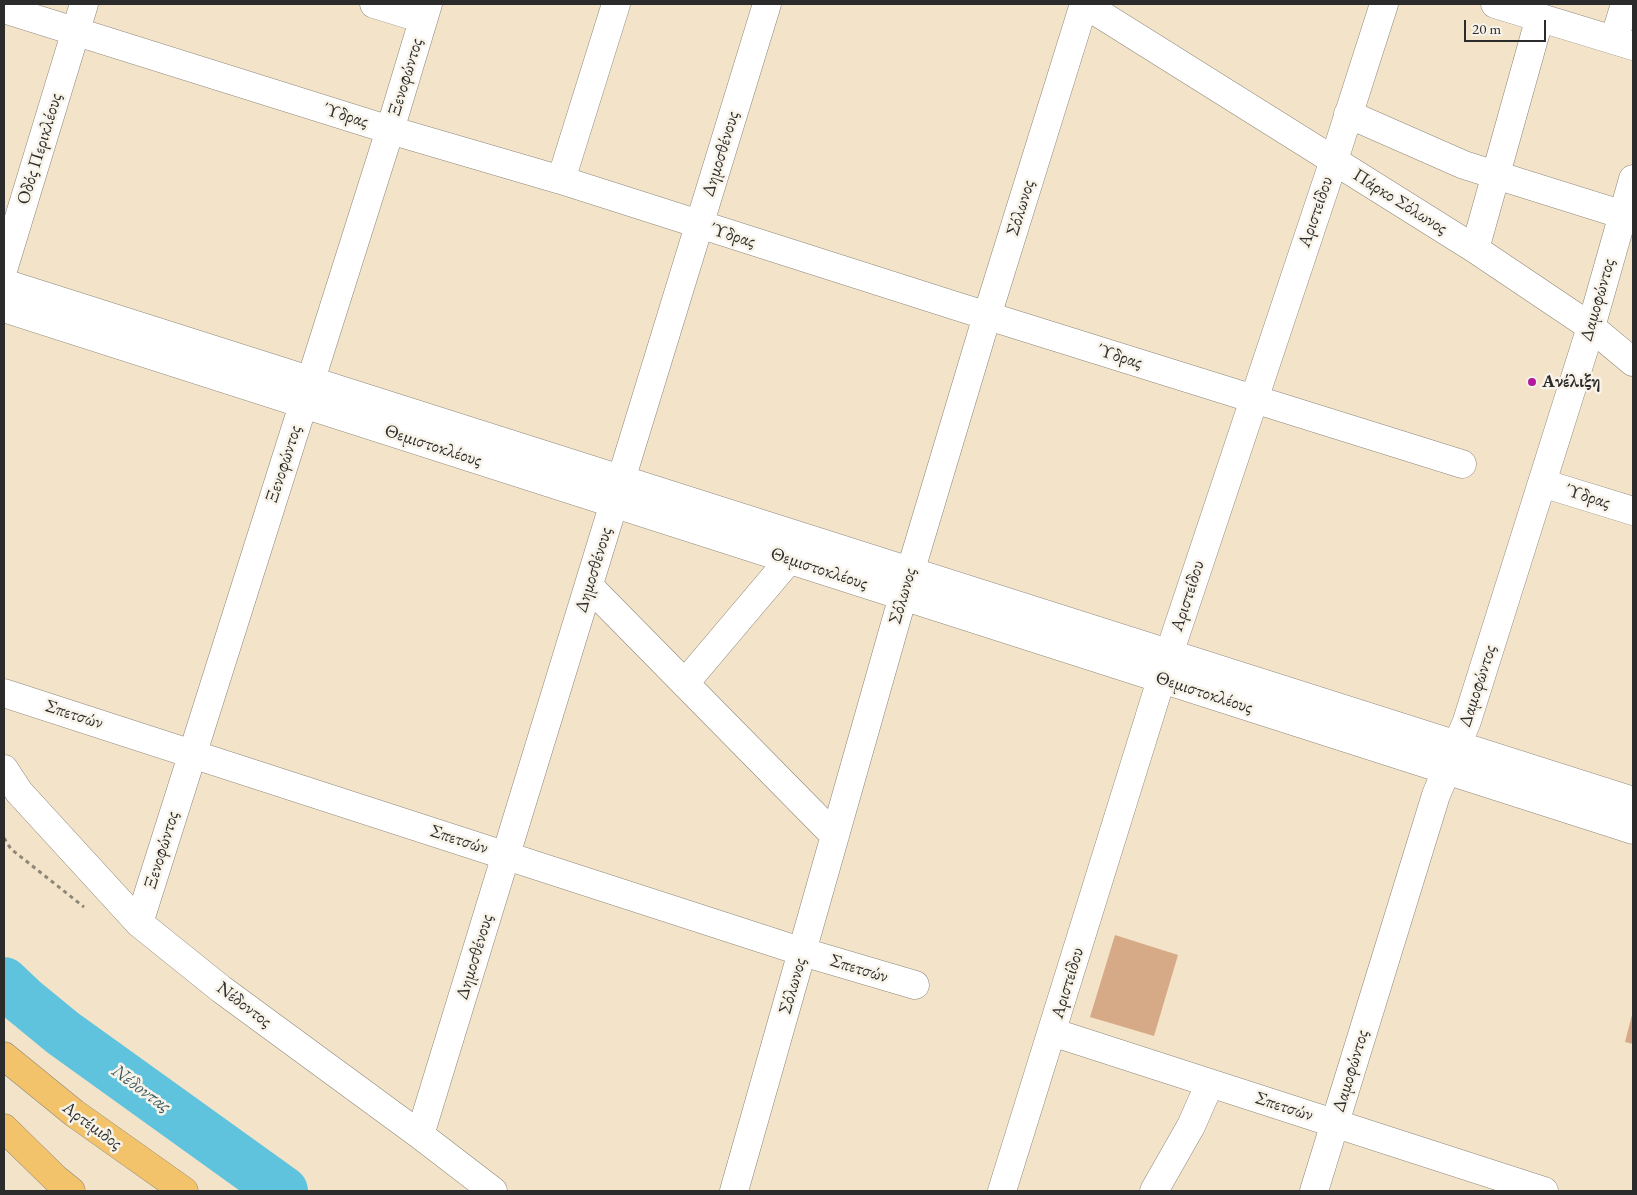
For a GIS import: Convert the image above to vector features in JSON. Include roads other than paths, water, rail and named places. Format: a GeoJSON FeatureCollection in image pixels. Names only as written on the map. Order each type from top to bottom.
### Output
{"type":"FeatureCollection","features":[{"type":"Feature","properties":{"kind":"main road","name":"Αρτέμιδος"},"geometry":{"type":"LineString","coordinates":[[4,1056],[74,1113],[184,1191]]}},
{"type":"Feature","properties":{"kind":"main road"},"geometry":{"type":"LineString","coordinates":[[4,1128],[71,1191]]}},
{"type":"Feature","properties":{"kind":"street","name":"Οδός Περικλέους"},"geometry":{"type":"LineString","coordinates":[[4,267],[84,4]]}},
{"type":"Feature","properties":{"kind":"street"},"geometry":{"type":"LineString","coordinates":[[374,4],[426,11]]}},
{"type":"Feature","properties":{"kind":"street"},"geometry":{"type":"LineString","coordinates":[[561,180],[616,4]]}},
{"type":"Feature","properties":{"kind":"street","name":"Δημοσθένους"},"geometry":{"type":"LineString","coordinates":[[420,1135],[767,4]]}},
{"type":"Feature","properties":{"kind":"street","name":"Πάρκο Σόλωνος"},"geometry":{"type":"LineString","coordinates":[[1084,4],[1475,249],[1591,327],[1633,362]]}},
{"type":"Feature","properties":{"kind":"street","name":"Σόλωνος"},"geometry":{"type":"LineString","coordinates":[[734,1191],[907,584],[987,316],[1084,4]]}},
{"type":"Feature","properties":{"kind":"street","name":"Αριστείδου"},"geometry":{"type":"LineString","coordinates":[[1002,1191],[1165,666],[1334,160],[1384,4]]}},
{"type":"Feature","properties":{"kind":"street"},"geometry":{"type":"LineString","coordinates":[[1495,4],[1624,43],[1625,4]]}},
{"type":"Feature","properties":{"kind":"street","name":"Ύδρας"},"geometry":{"type":"LineString","coordinates":[[4,9],[390,130],[561,180],[987,316],[1462,464]]}},
{"type":"Feature","properties":{"kind":"street","name":"Ξενοφώντος"},"geometry":{"type":"LineString","coordinates":[[139,923],[426,11]]}},
{"type":"Feature","properties":{"kind":"street"},"geometry":{"type":"LineString","coordinates":[[1475,249],[1540,17]]}},
{"type":"Feature","properties":{"kind":"street"},"geometry":{"type":"LineString","coordinates":[[1348,114],[1464,165],[1628,216]]}},
{"type":"Feature","properties":{"kind":"street","name":"Δαμοφώντος"},"geometry":{"type":"LineString","coordinates":[[1314,1191],[1436,795],[1467,721],[1591,327],[1628,216],[1633,179]]}},
{"type":"Feature","properties":{"kind":"street","name":"Θεμιστοκλέους"},"geometry":{"type":"LineString","coordinates":[[4,283],[306,392],[907,584],[1165,666],[1458,745],[1633,801]]}},
{"type":"Feature","properties":{"kind":"street","name":"Θεμιστοκλέους"},"geometry":{"type":"LineString","coordinates":[[4,308],[306,392]]}},
{"type":"Feature","properties":{"kind":"street","name":"Ύδρας"},"geometry":{"type":"LineString","coordinates":[[1542,483],[1633,511]]}},
{"type":"Feature","properties":{"kind":"street","name":"Θεμιστοκλέους"},"geometry":{"type":"LineString","coordinates":[[618,492],[789,560],[907,584]]}},
{"type":"Feature","properties":{"kind":"street"},"geometry":{"type":"LineString","coordinates":[[686,683],[789,560]]}},
{"type":"Feature","properties":{"kind":"street"},"geometry":{"type":"LineString","coordinates":[[589,586],[835,836]]}},
{"type":"Feature","properties":{"kind":"street","name":"Θεμιστοκλέους"},"geometry":{"type":"LineString","coordinates":[[1165,666],[1447,771],[1633,830]]}},
{"type":"Feature","properties":{"kind":"street","name":"Σπετσών"},"geometry":{"type":"LineString","coordinates":[[4,692],[803,952],[914,985]]}},
{"type":"Feature","properties":{"kind":"street","name":"Νέδοντος"},"geometry":{"type":"LineString","coordinates":[[4,769],[11,791],[139,923],[222,989],[493,1191]]}},
{"type":"Feature","properties":{"kind":"street","name":"Σπετσών"},"geometry":{"type":"LineString","coordinates":[[1052,1032],[1544,1191]]}},
{"type":"Feature","properties":{"kind":"street"},"geometry":{"type":"LineString","coordinates":[[1154,1191],[1191,1126],[1210,1083]]}},
{"type":"Feature","properties":{"kind":"waterway","name":"Νέδoντας"},"geometry":{"type":"LineString","coordinates":[[4,982],[63,1033],[283,1191]]}},
{"type":"Feature","properties":{"kind":"place","name":"Ανέλιξη"},"geometry":{"type":"Point","coordinates":[1532,382]}}]}
